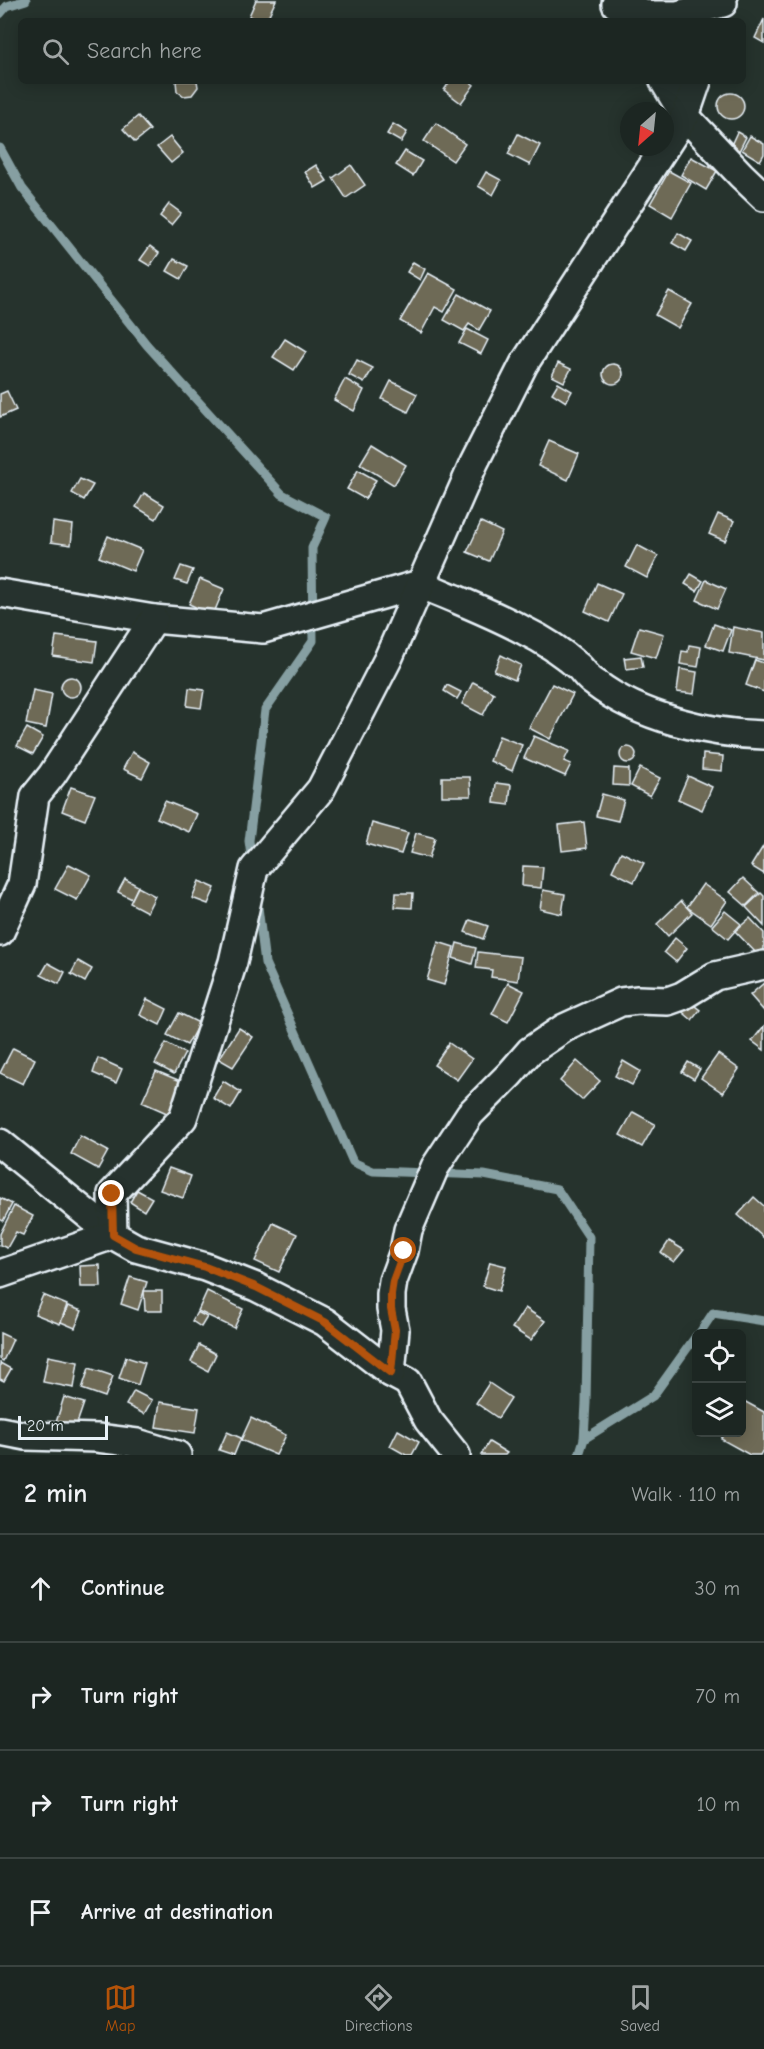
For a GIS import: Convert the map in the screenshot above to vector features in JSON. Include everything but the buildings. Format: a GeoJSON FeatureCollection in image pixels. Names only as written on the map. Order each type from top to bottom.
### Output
{"type":"FeatureCollection","features":[{"type":"Feature","properties":{"kind":"street"},"geometry":{"type":"LineString","coordinates":[[618,8],[650,15],[677,15],[721,8]]}},
{"type":"Feature","properties":{"kind":"street"},"geometry":{"type":"LineString","coordinates":[[666,84],[686,116],[764,197]]}},
{"type":"Feature","properties":{"kind":"street"},"geometry":{"type":"LineString","coordinates":[[113,1235],[112,1194],[183,1118],[233,962],[254,869],[321,789],[388,658],[474,463],[524,364],[686,116],[696,84]]}},
{"type":"Feature","properties":{"kind":"street"},"geometry":{"type":"LineString","coordinates":[[0,593],[154,619],[263,629],[420,584],[526,631],[560,652],[579,667],[592,682],[611,695],[690,725],[735,735],[764,735]]}},
{"type":"Feature","properties":{"kind":"street"},"geometry":{"type":"LineString","coordinates":[[0,932],[22,884],[35,796],[154,619]]}},
{"type":"Feature","properties":{"kind":"street"},"geometry":{"type":"LineString","coordinates":[[391,1373],[395,1330],[391,1294],[408,1230],[435,1167],[470,1114],[530,1051],[564,1028],[621,1002],[668,1001],[682,996],[715,976],[764,964]]}},
{"type":"Feature","properties":{"kind":"street"},"geometry":{"type":"LineString","coordinates":[[0,1143],[113,1235],[136,1248],[205,1267],[276,1297],[325,1322],[391,1373],[408,1382],[429,1420],[456,1455]]}},
{"type":"Feature","properties":{"kind":"street"},"geometry":{"type":"LineString","coordinates":[[0,1274],[113,1235]]}},
{"type":"Feature","properties":{"kind":"street"},"geometry":{"type":"LineString","coordinates":[[0,1431],[27,1436],[97,1438],[137,1443],[177,1455]]}},
{"type":"Feature","properties":{"kind":"waterway"},"geometry":{"type":"LineString","coordinates":[[0,14],[7,6],[26,0]]}},
{"type":"Feature","properties":{"kind":"waterway"},"geometry":{"type":"LineString","coordinates":[[0,148],[22,188],[147,345],[282,494],[326,517],[312,548],[313,641],[265,710],[249,841],[252,862]]}},
{"type":"Feature","properties":{"kind":"waterway"},"geometry":{"type":"LineString","coordinates":[[257,899],[265,963],[353,1162],[373,1171],[484,1175],[557,1189],[589,1237],[586,1403],[584,1439],[579,1455]]}},
{"type":"Feature","properties":{"kind":"waterway"},"geometry":{"type":"LineString","coordinates":[[702,1329],[713,1313],[764,1321]]}},
{"type":"Feature","properties":{"kind":"waterway"},"geometry":{"type":"LineString","coordinates":[[584,1439],[653,1396],[692,1342]]}},
{"type":"Feature","properties":{"kind":"route"},"geometry":{"type":"LineString","coordinates":[[112,1194],[113,1235],[136,1248],[205,1267],[256,1287],[325,1322],[391,1373],[395,1330],[391,1294],[393,1281],[404,1251]]}}]}
